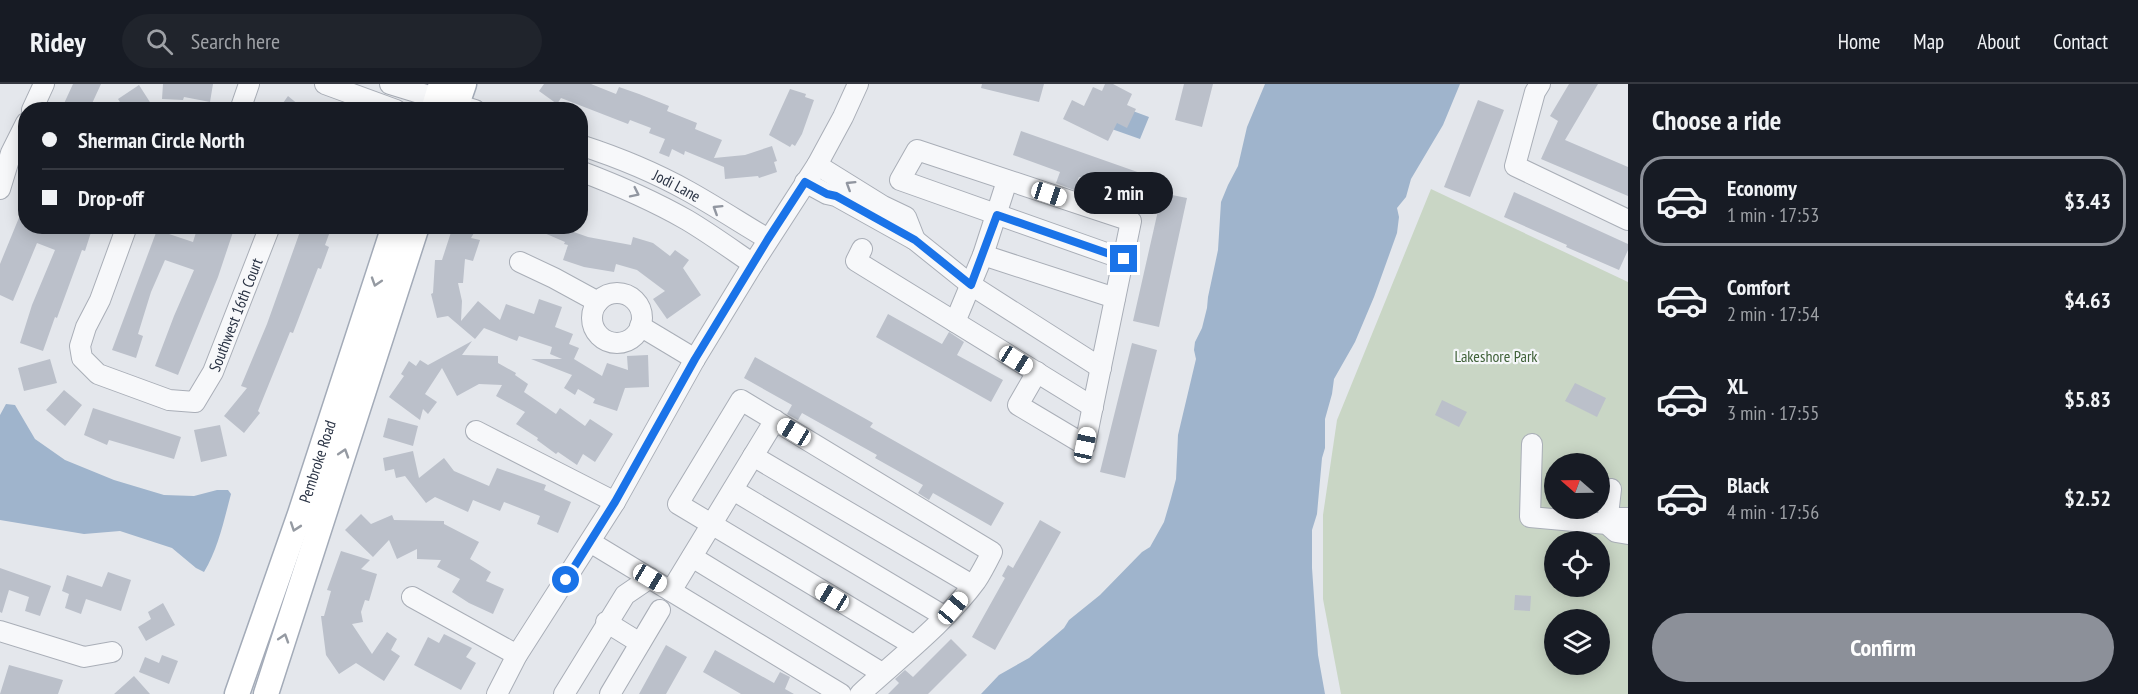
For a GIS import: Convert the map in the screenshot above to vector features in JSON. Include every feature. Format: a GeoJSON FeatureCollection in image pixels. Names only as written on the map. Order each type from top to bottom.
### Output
{"type":"FeatureCollection","features":[{"type":"Feature","properties":{"kind":"main road","name":"Pembroke Road"},"geometry":{"type":"LineString","coordinates":[[237,694],[300,514],[391,234]]}},
{"type":"Feature","properties":{"kind":"main road","name":"Pembroke Road"},"geometry":{"type":"LineString","coordinates":[[266,694],[414,234]]}},
{"type":"Feature","properties":{"kind":"street"},"geometry":{"type":"LineString","coordinates":[[36,102],[44,84]]}},
{"type":"Feature","properties":{"kind":"street"},"geometry":{"type":"LineString","coordinates":[[243,102],[249,84]]}},
{"type":"Feature","properties":{"kind":"street"},"geometry":{"type":"LineString","coordinates":[[325,84],[374,102]]}},
{"type":"Feature","properties":{"kind":"street"},"geometry":{"type":"LineString","coordinates":[[390,84],[452,100]]}},
{"type":"Feature","properties":{"kind":"street"},"geometry":{"type":"LineString","coordinates":[[496,694],[517,656],[615,502],[695,359],[768,239],[817,165],[858,84]]}},
{"type":"Feature","properties":{"kind":"street"},"geometry":{"type":"LineString","coordinates":[[1540,84],[1535,92],[1515,166],[1628,220]]}},
{"type":"Feature","properties":{"kind":"street"},"geometry":{"type":"LineString","coordinates":[[0,189],[11,153],[18,139]]}},
{"type":"Feature","properties":{"kind":"street","name":"Jodi Lane"},"geometry":{"type":"LineString","coordinates":[[588,148],[653,173],[688,191],[768,239]]}},
{"type":"Feature","properties":{"kind":"street"},"geometry":{"type":"LineString","coordinates":[[1036,372],[1018,405],[1085,445],[1124,259],[1131,221],[917,150],[900,180],[1124,259]]}},
{"type":"Feature","properties":{"kind":"street"},"geometry":{"type":"LineString","coordinates":[[817,165],[883,206],[906,217],[915,240]]}},
{"type":"Feature","properties":{"kind":"street","name":"Jodi Lane"},"geometry":{"type":"LineString","coordinates":[[588,174],[660,205],[689,221],[753,264]]}},
{"type":"Feature","properties":{"kind":"street"},"geometry":{"type":"LineString","coordinates":[[955,322],[983,255],[1007,181]]}},
{"type":"Feature","properties":{"kind":"street"},"geometry":{"type":"LineString","coordinates":[[805,182],[827,194],[836,196],[915,240],[971,285],[1101,368]]}},
{"type":"Feature","properties":{"kind":"street","name":"Southwest 16th Court"},"geometry":{"type":"LineString","coordinates":[[125,234],[100,300],[86,327],[80,346],[82,358],[98,374],[169,400],[195,402],[213,372],[267,234]]}},
{"type":"Feature","properties":{"kind":"street"},"geometry":{"type":"LineString","coordinates":[[862,249],[856,261],[1093,407]]}},
{"type":"Feature","properties":{"kind":"street"},"geometry":{"type":"LineString","coordinates":[[983,255],[1115,298]]}},
{"type":"Feature","properties":{"kind":"street"},"geometry":{"type":"LineString","coordinates":[[520,262],[598,302]]}},
{"type":"Feature","properties":{"kind":"street"},"geometry":{"type":"LineString","coordinates":[[615,292],[632,297],[641,310],[640,326],[637,333],[623,342],[608,341],[595,330],[592,314],[598,302],[607,294],[615,292]]}},
{"type":"Feature","properties":{"kind":"street"},"geometry":{"type":"LineString","coordinates":[[640,326],[695,359]]}},
{"type":"Feature","properties":{"kind":"street"},"geometry":{"type":"LineString","coordinates":[[860,694],[882,674],[913,645],[944,616],[972,585],[992,552],[741,400],[678,504],[913,645]]}},
{"type":"Feature","properties":{"kind":"street"},"geometry":{"type":"LineString","coordinates":[[671,591],[775,420]]}},
{"type":"Feature","properties":{"kind":"street"},"geometry":{"type":"LineString","coordinates":[[476,431],[615,502]]}},
{"type":"Feature","properties":{"kind":"street"},"geometry":{"type":"LineString","coordinates":[[1533,444],[1530,517],[1607,524],[1616,532],[1628,534]]}},
{"type":"Feature","properties":{"kind":"street"},"geometry":{"type":"LineString","coordinates":[[753,456],[972,585]]}},
{"type":"Feature","properties":{"kind":"street"},"geometry":{"type":"LineString","coordinates":[[1607,524],[1611,489]]}},
{"type":"Feature","properties":{"kind":"street"},"geometry":{"type":"LineString","coordinates":[[733,490],[944,616]]}},
{"type":"Feature","properties":{"kind":"street"},"geometry":{"type":"LineString","coordinates":[[1607,524],[1615,518],[1628,518]]}},
{"type":"Feature","properties":{"kind":"street"},"geometry":{"type":"LineString","coordinates":[[590,542],[841,694]]}},
{"type":"Feature","properties":{"kind":"street"},"geometry":{"type":"LineString","coordinates":[[692,557],[882,674]]}},
{"type":"Feature","properties":{"kind":"street"},"geometry":{"type":"LineString","coordinates":[[564,694],[606,622],[625,595],[650,578]]}},
{"type":"Feature","properties":{"kind":"street"},"geometry":{"type":"LineString","coordinates":[[412,597],[517,656]]}},
{"type":"Feature","properties":{"kind":"street"},"geometry":{"type":"LineString","coordinates":[[610,694],[660,609]]}},
{"type":"Feature","properties":{"kind":"street"},"geometry":{"type":"LineString","coordinates":[[606,622],[640,643]]}},
{"type":"Feature","properties":{"kind":"street"},"geometry":{"type":"LineString","coordinates":[[0,631],[84,657],[112,652]]}},
{"type":"Feature","properties":{"kind":"green space","name":"Lakeshore Park"},"geometry":{"type":"Polygon","coordinates":[[[1431,189],[1628,282],[1628,694],[1341,694],[1323,599],[1323,515],[1337,420],[1431,189]]]}},
{"type":"Feature","properties":{"kind":"water"},"geometry":{"type":"Polygon","coordinates":[[[1265,84],[1460,84],[1443,125],[1411,179],[1406,197],[1397,208],[1399,217],[1397,233],[1355,342],[1334,379],[1325,419],[1325,448],[1317,514],[1312,530],[1312,568],[1318,655],[1325,694],[981,694],[999,675],[1029,658],[1064,628],[1069,620],[1100,595],[1142,552],[1150,547],[1164,522],[1176,479],[1178,435],[1196,359],[1195,342],[1202,328],[1207,308],[1218,250],[1221,202],[1238,166],[1247,127],[1265,84]]]}},
{"type":"Feature","properties":{"kind":"water"},"geometry":{"type":"Polygon","coordinates":[[[1114,104],[1149,117],[1140,139],[1106,127],[1114,104]]]}},
{"type":"Feature","properties":{"kind":"water"},"geometry":{"type":"Polygon","coordinates":[[[6,404],[15,405],[35,439],[65,460],[114,480],[164,495],[194,496],[217,490],[228,490],[231,494],[220,534],[204,572],[172,548],[120,531],[84,534],[0,520],[0,415],[6,404]]]}},
{"type":"Feature","properties":{"kind":"building"},"geometry":{"type":"Polygon","coordinates":[[[73,84],[101,84],[93,102],[65,102],[73,84]]]}},
{"type":"Feature","properties":{"kind":"building"},"geometry":{"type":"Polygon","coordinates":[[[163,84],[213,84],[210,102],[184,97],[183,100],[162,99],[163,84]]]}},
{"type":"Feature","properties":{"kind":"building"},"geometry":{"type":"Polygon","coordinates":[[[544,84],[591,84],[616,94],[619,87],[669,106],[667,111],[697,123],[695,129],[722,140],[714,158],[745,155],[772,146],[777,161],[774,162],[777,172],[759,178],[758,176],[725,179],[724,167],[685,151],[684,155],[672,149],[669,157],[659,153],[665,139],[649,133],[651,128],[630,120],[628,124],[588,108],[588,102],[571,102],[561,98],[558,102],[554,102],[539,91],[544,84]]]}},
{"type":"Feature","properties":{"kind":"building"},"geometry":{"type":"Polygon","coordinates":[[[982,84],[1044,84],[1039,102],[981,88],[982,84]]]}},
{"type":"Feature","properties":{"kind":"building"},"geometry":{"type":"Polygon","coordinates":[[[1105,84],[1113,84],[1132,94],[1127,105],[1136,109],[1127,128],[1117,123],[1108,141],[1063,119],[1072,100],[1084,106],[1093,87],[1102,91],[1105,84]]]}},
{"type":"Feature","properties":{"kind":"building"},"geometry":{"type":"Polygon","coordinates":[[[1184,84],[1213,84],[1202,127],[1175,120],[1184,84]]]}},
{"type":"Feature","properties":{"kind":"building"},"geometry":{"type":"Polygon","coordinates":[[[1569,84],[1598,84],[1565,140],[1628,167],[1628,196],[1541,159],[1558,121],[1550,116],[1569,84]]]}},
{"type":"Feature","properties":{"kind":"building"},"geometry":{"type":"Polygon","coordinates":[[[139,85],[150,102],[120,102],[118,99],[139,85]]]}},
{"type":"Feature","properties":{"kind":"building"},"geometry":{"type":"Polygon","coordinates":[[[790,89],[806,94],[805,97],[814,100],[802,134],[795,146],[792,144],[790,147],[769,135],[790,89]]]}},
{"type":"Feature","properties":{"kind":"building"},"geometry":{"type":"Polygon","coordinates":[[[288,96],[295,102],[284,102],[288,96]]]}},
{"type":"Feature","properties":{"kind":"building"},"geometry":{"type":"Polygon","coordinates":[[[1478,100],[1504,110],[1470,197],[1444,187],[1478,100]]]}},
{"type":"Feature","properties":{"kind":"building"},"geometry":{"type":"Polygon","coordinates":[[[1021,131],[1146,175],[1138,198],[1079,177],[1074,190],[1056,183],[1060,172],[1013,155],[1021,131]]]}},
{"type":"Feature","properties":{"kind":"building"},"geometry":{"type":"Polygon","coordinates":[[[1514,192],[1628,244],[1628,250],[1619,270],[1504,217],[1514,192]]]}},
{"type":"Feature","properties":{"kind":"building"},"geometry":{"type":"Polygon","coordinates":[[[1162,193],[1187,198],[1159,327],[1133,321],[1162,193]]]}},
{"type":"Feature","properties":{"kind":"building"},"geometry":{"type":"Polygon","coordinates":[[[18,220],[18,234],[90,234],[85,251],[82,250],[43,351],[20,343],[32,305],[55,250],[37,243],[13,301],[0,295],[0,264],[18,220]]]}},
{"type":"Feature","properties":{"kind":"building"},"geometry":{"type":"Polygon","coordinates":[[[156,234],[169,234],[193,242],[196,234],[232,234],[218,277],[178,375],[155,366],[194,270],[165,260],[151,292],[138,334],[143,336],[136,358],[112,350],[156,234]]]}},
{"type":"Feature","properties":{"kind":"building"},"geometry":{"type":"Polygon","coordinates":[[[299,234],[329,234],[325,245],[329,247],[321,269],[318,268],[293,333],[290,332],[258,411],[260,413],[244,433],[224,416],[247,388],[241,386],[267,324],[299,234]]]}},
{"type":"Feature","properties":{"kind":"building"},"geometry":{"type":"Polygon","coordinates":[[[450,234],[473,234],[471,238],[480,240],[473,261],[465,259],[463,283],[458,283],[462,301],[461,321],[478,301],[500,320],[506,304],[534,314],[539,299],[562,307],[555,327],[573,334],[569,344],[579,348],[574,359],[602,376],[607,363],[628,370],[627,356],[648,355],[649,387],[625,388],[617,411],[593,403],[595,399],[578,389],[575,395],[564,388],[572,375],[531,359],[562,359],[550,354],[552,347],[519,336],[517,341],[484,328],[475,339],[448,316],[437,318],[431,294],[433,293],[435,260],[442,260],[450,234]]]}},
{"type":"Feature","properties":{"kind":"building"},"geometry":{"type":"Polygon","coordinates":[[[546,234],[579,234],[631,245],[633,237],[653,243],[670,256],[675,250],[689,260],[683,268],[701,295],[667,319],[653,299],[665,291],[637,270],[616,264],[614,272],[584,267],[563,260],[568,245],[564,244],[565,242],[546,234]]]}},
{"type":"Feature","properties":{"kind":"building"},"geometry":{"type":"Polygon","coordinates":[[[888,314],[942,344],[949,332],[964,342],[957,355],[1003,380],[991,402],[876,337],[888,314]]]}},
{"type":"Feature","properties":{"kind":"building"},"geometry":{"type":"Polygon","coordinates":[[[472,341],[462,355],[498,356],[498,363],[516,373],[515,375],[528,384],[524,392],[556,414],[560,408],[585,426],[590,419],[613,434],[595,462],[583,454],[577,465],[558,452],[556,454],[537,440],[538,438],[516,424],[525,412],[496,396],[502,385],[479,384],[457,396],[442,368],[425,394],[437,402],[428,414],[423,409],[420,420],[389,397],[404,376],[401,374],[409,361],[416,366],[420,360],[428,365],[472,341]]]}},
{"type":"Feature","properties":{"kind":"building"},"geometry":{"type":"Polygon","coordinates":[[[1132,343],[1157,350],[1125,478],[1100,472],[1132,343]]]}},
{"type":"Feature","properties":{"kind":"building"},"geometry":{"type":"Polygon","coordinates":[[[755,357],[873,423],[870,427],[1004,503],[991,526],[933,493],[929,500],[918,493],[923,485],[875,458],[877,455],[802,413],[798,420],[787,414],[792,405],[744,378],[755,357]]]}},
{"type":"Feature","properties":{"kind":"building"},"geometry":{"type":"Polygon","coordinates":[[[50,359],[57,383],[24,391],[18,368],[50,359]]]}},
{"type":"Feature","properties":{"kind":"building"},"geometry":{"type":"Polygon","coordinates":[[[1575,383],[1606,398],[1597,417],[1565,401],[1575,383]]]}},
{"type":"Feature","properties":{"kind":"building"},"geometry":{"type":"Polygon","coordinates":[[[64,390],[82,405],[65,426],[46,410],[64,390]]]}},
{"type":"Feature","properties":{"kind":"building"},"geometry":{"type":"Polygon","coordinates":[[[1442,400],[1467,412],[1459,427],[1435,415],[1442,400]]]}},
{"type":"Feature","properties":{"kind":"building"},"geometry":{"type":"Polygon","coordinates":[[[93,408],[181,437],[174,459],[109,440],[107,445],[84,435],[93,408]]]}},
{"type":"Feature","properties":{"kind":"building"},"geometry":{"type":"Polygon","coordinates":[[[388,418],[418,426],[413,446],[383,437],[388,418]]]}},
{"type":"Feature","properties":{"kind":"building"},"geometry":{"type":"Polygon","coordinates":[[[220,425],[227,456],[201,462],[194,430],[220,425]]]}},
{"type":"Feature","properties":{"kind":"building"},"geometry":{"type":"Polygon","coordinates":[[[413,451],[419,478],[444,458],[454,471],[489,486],[497,468],[546,485],[544,490],[571,502],[558,533],[537,524],[540,516],[504,502],[500,511],[473,500],[468,512],[435,497],[426,503],[405,476],[396,478],[394,469],[385,471],[383,458],[413,451]]]}},
{"type":"Feature","properties":{"kind":"building"},"geometry":{"type":"Polygon","coordinates":[[[361,514],[371,524],[392,515],[394,520],[444,521],[444,524],[479,542],[470,559],[491,572],[486,581],[504,589],[493,614],[452,592],[460,579],[437,567],[441,560],[417,559],[417,549],[397,559],[389,540],[373,557],[345,530],[361,514]]]}},
{"type":"Feature","properties":{"kind":"building"},"geometry":{"type":"Polygon","coordinates":[[[1040,520],[1061,532],[995,650],[972,637],[1005,578],[1002,576],[1008,565],[1013,568],[1040,520]]]}},
{"type":"Feature","properties":{"kind":"building"},"geometry":{"type":"Polygon","coordinates":[[[341,551],[370,560],[361,569],[377,574],[369,601],[365,600],[361,612],[363,622],[352,624],[372,654],[387,632],[397,639],[391,650],[400,656],[384,681],[356,663],[339,674],[326,655],[321,616],[324,616],[331,591],[327,590],[341,551]]]}},
{"type":"Feature","properties":{"kind":"building"},"geometry":{"type":"Polygon","coordinates":[[[0,568],[51,586],[40,616],[25,611],[29,597],[9,590],[2,613],[0,612],[0,568]]]}},
{"type":"Feature","properties":{"kind":"building"},"geometry":{"type":"Polygon","coordinates":[[[108,572],[131,580],[121,611],[86,599],[81,614],[65,608],[69,594],[62,591],[67,575],[102,587],[108,572]]]}},
{"type":"Feature","properties":{"kind":"building"},"geometry":{"type":"Polygon","coordinates":[[[1515,595],[1531,596],[1530,611],[1514,610],[1515,595]]]}},
{"type":"Feature","properties":{"kind":"building"},"geometry":{"type":"Polygon","coordinates":[[[163,603],[175,625],[146,641],[138,627],[151,619],[148,612],[163,603]]]}},
{"type":"Feature","properties":{"kind":"building"},"geometry":{"type":"Polygon","coordinates":[[[444,634],[472,648],[466,657],[476,663],[461,690],[414,665],[428,637],[439,643],[444,634]]]}},
{"type":"Feature","properties":{"kind":"building"},"geometry":{"type":"Polygon","coordinates":[[[951,639],[967,655],[928,694],[888,694],[899,683],[895,679],[905,670],[913,677],[951,639]]]}},
{"type":"Feature","properties":{"kind":"building"},"geometry":{"type":"Polygon","coordinates":[[[666,645],[687,657],[666,694],[639,694],[666,645]]]}},
{"type":"Feature","properties":{"kind":"building"},"geometry":{"type":"Polygon","coordinates":[[[715,650],[774,683],[780,672],[790,677],[785,689],[794,694],[741,694],[703,672],[715,650]]]}},
{"type":"Feature","properties":{"kind":"building"},"geometry":{"type":"Polygon","coordinates":[[[162,655],[178,661],[169,684],[139,672],[145,657],[159,663],[162,655]]]}},
{"type":"Feature","properties":{"kind":"building"},"geometry":{"type":"Polygon","coordinates":[[[9,665],[63,680],[58,694],[0,694],[9,665]]]}},
{"type":"Feature","properties":{"kind":"building"},"geometry":{"type":"Polygon","coordinates":[[[134,676],[150,694],[114,694],[134,676]]]}},
{"type":"Feature","properties":{"kind":"route"},"geometry":{"type":"LineString","coordinates":[[566,580],[615,502],[695,359],[805,182],[827,194],[836,196],[915,240],[971,285],[997,215],[1124,259]]}}]}
